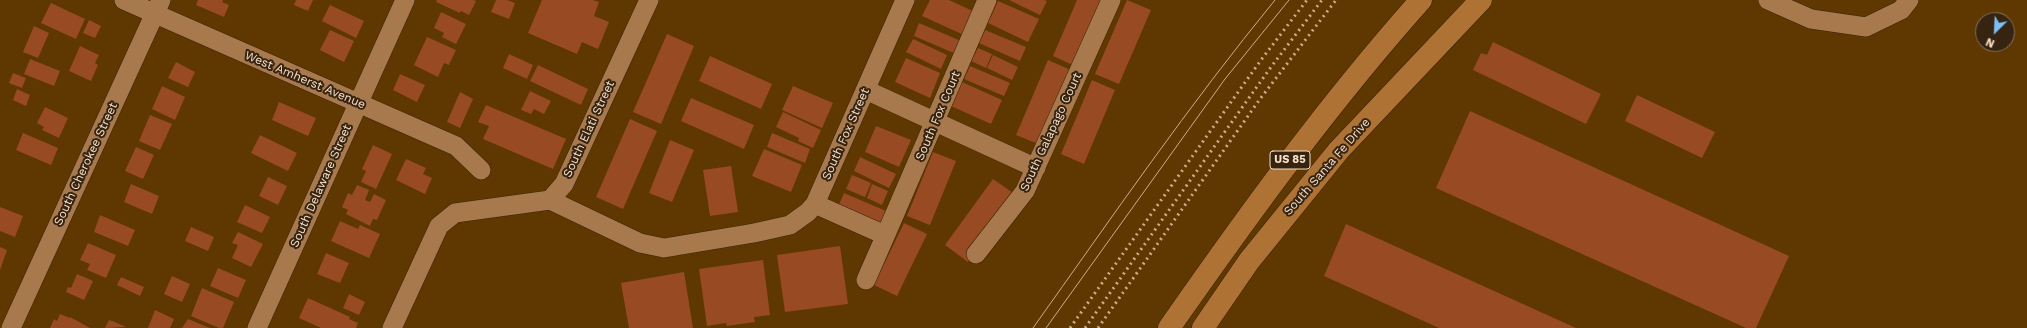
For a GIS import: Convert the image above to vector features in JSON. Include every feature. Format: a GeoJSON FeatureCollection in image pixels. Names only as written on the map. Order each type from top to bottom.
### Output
{"type":"FeatureCollection","features":[{"type":"Feature","properties":{"kind":"highway","name":"US 85"},"geometry":{"type":"LineString","coordinates":[[1169,328],[1226,246],[1313,130],[1386,38],[1421,0]]}},
{"type":"Feature","properties":{"kind":"highway","name":"South Santa Fe Drive"},"geometry":{"type":"LineString","coordinates":[[1203,328],[1249,261],[1339,150],[1481,0]]}},
{"type":"Feature","properties":{"kind":"street","name":"West Amherst Avenue"},"geometry":{"type":"LineString","coordinates":[[124,0],[158,7],[358,103],[456,146],[481,170]]}},
{"type":"Feature","properties":{"kind":"street","name":"South Delaware Street"},"geometry":{"type":"LineString","coordinates":[[256,328],[405,0]]}},
{"type":"Feature","properties":{"kind":"street","name":"South Elati Street"},"geometry":{"type":"LineString","coordinates":[[550,200],[564,184],[649,0]]}},
{"type":"Feature","properties":{"kind":"street","name":"South Fox Street"},"geometry":{"type":"LineString","coordinates":[[550,200],[640,242],[664,248],[754,233],[790,225],[808,212],[815,204],[905,0]]}},
{"type":"Feature","properties":{"kind":"street","name":"South Fox Court"},"geometry":{"type":"LineString","coordinates":[[866,280],[936,122],[987,0]]}},
{"type":"Feature","properties":{"kind":"street","name":"South Galapago Court"},"geometry":{"type":"LineString","coordinates":[[976,254],[1025,191],[1111,0]]}},
{"type":"Feature","properties":{"kind":"street"},"geometry":{"type":"LineString","coordinates":[[1768,0],[1811,19],[1866,27],[1901,10],[1909,0]]}},
{"type":"Feature","properties":{"kind":"street","name":"South Cherokee Street"},"geometry":{"type":"LineString","coordinates":[[11,328],[158,7]]}},
{"type":"Feature","properties":{"kind":"street"},"geometry":{"type":"LineString","coordinates":[[866,90],[1036,168]]}},
{"type":"Feature","properties":{"kind":"street"},"geometry":{"type":"LineString","coordinates":[[392,328],[439,226],[450,217],[455,213],[550,200]]}},
{"type":"Feature","properties":{"kind":"street"},"geometry":{"type":"LineString","coordinates":[[815,204],[878,232],[887,232]]}},
{"type":"Feature","properties":{"kind":"building"},"geometry":{"type":"Polygon","coordinates":[[[198,0],[223,0],[222,2],[229,5],[224,17],[196,5],[198,0]]]}},
{"type":"Feature","properties":{"kind":"building"},"geometry":{"type":"Polygon","coordinates":[[[296,0],[313,0],[308,11],[294,5],[296,0]]]}},
{"type":"Feature","properties":{"kind":"building"},"geometry":{"type":"Polygon","coordinates":[[[437,0],[476,1],[469,15],[461,11],[460,13],[436,2],[437,0]]]}},
{"type":"Feature","properties":{"kind":"building"},"geometry":{"type":"Polygon","coordinates":[[[496,0],[507,0],[515,3],[509,19],[491,12],[496,0]]]}},
{"type":"Feature","properties":{"kind":"building"},"geometry":{"type":"Polygon","coordinates":[[[542,0],[593,0],[599,2],[594,16],[609,22],[598,49],[582,42],[577,54],[528,33],[542,0]]]}},
{"type":"Feature","properties":{"kind":"building"},"geometry":{"type":"Polygon","coordinates":[[[930,0],[949,0],[975,12],[964,35],[922,16],[930,0]]]}},
{"type":"Feature","properties":{"kind":"building"},"geometry":{"type":"Polygon","coordinates":[[[1009,0],[1044,0],[1047,1],[1040,15],[1009,0]]]}},
{"type":"Feature","properties":{"kind":"building"},"geometry":{"type":"Polygon","coordinates":[[[1077,0],[1104,0],[1075,66],[1053,56],[1077,0]]]}},
{"type":"Feature","properties":{"kind":"building"},"geometry":{"type":"Polygon","coordinates":[[[1127,0],[1151,10],[1119,84],[1095,74],[1127,0]]]}},
{"type":"Feature","properties":{"kind":"building"},"geometry":{"type":"Polygon","coordinates":[[[998,1],[1039,19],[1028,42],[988,23],[998,1]]]}},
{"type":"Feature","properties":{"kind":"building"},"geometry":{"type":"Polygon","coordinates":[[[51,3],[85,19],[76,39],[41,23],[51,3]]]}},
{"type":"Feature","properties":{"kind":"building"},"geometry":{"type":"Polygon","coordinates":[[[330,5],[364,21],[356,38],[322,21],[330,5]]]}},
{"type":"Feature","properties":{"kind":"building"},"geometry":{"type":"Polygon","coordinates":[[[441,12],[466,24],[456,44],[442,37],[444,33],[434,28],[441,12]]]}},
{"type":"Feature","properties":{"kind":"building"},"geometry":{"type":"Polygon","coordinates":[[[89,20],[101,26],[95,38],[83,33],[89,20]]]}},
{"type":"Feature","properties":{"kind":"building"},"geometry":{"type":"Polygon","coordinates":[[[919,23],[961,41],[956,54],[914,36],[919,23]]]}},
{"type":"Feature","properties":{"kind":"building"},"geometry":{"type":"Polygon","coordinates":[[[34,26],[49,33],[38,58],[23,52],[34,26]]]}},
{"type":"Feature","properties":{"kind":"building"},"geometry":{"type":"Polygon","coordinates":[[[330,30],[354,41],[344,62],[320,50],[330,30]]]}},
{"type":"Feature","properties":{"kind":"building"},"geometry":{"type":"Polygon","coordinates":[[[985,30],[1026,47],[1020,61],[979,43],[985,30]]]}},
{"type":"Feature","properties":{"kind":"building"},"geometry":{"type":"Polygon","coordinates":[[[667,34],[694,46],[661,124],[633,112],[667,34]]]}},
{"type":"Feature","properties":{"kind":"building"},"geometry":{"type":"Polygon","coordinates":[[[427,37],[456,50],[449,65],[444,63],[438,77],[414,65],[427,37]]]}},
{"type":"Feature","properties":{"kind":"building"},"geometry":{"type":"Polygon","coordinates":[[[913,39],[947,55],[941,69],[906,52],[913,39]]]}},
{"type":"Feature","properties":{"kind":"building"},"geometry":{"type":"Polygon","coordinates":[[[1493,42],[1601,94],[1586,124],[1473,70],[1481,53],[1487,55],[1493,42]]]}},
{"type":"Feature","properties":{"kind":"building"},"geometry":{"type":"Polygon","coordinates":[[[80,46],[99,55],[95,63],[98,65],[91,81],[69,71],[80,46]]]}},
{"type":"Feature","properties":{"kind":"building"},"geometry":{"type":"Polygon","coordinates":[[[978,48],[992,54],[986,68],[971,61],[978,48]]]}},
{"type":"Feature","properties":{"kind":"building"},"geometry":{"type":"Polygon","coordinates":[[[509,54],[533,65],[527,79],[503,68],[509,54]]]}},
{"type":"Feature","properties":{"kind":"building"},"geometry":{"type":"Polygon","coordinates":[[[993,55],[1018,67],[1012,80],[987,68],[993,55]]]}},
{"type":"Feature","properties":{"kind":"building"},"geometry":{"type":"Polygon","coordinates":[[[710,56],[772,84],[761,109],[699,81],[710,56]]]}},
{"type":"Feature","properties":{"kind":"building"},"geometry":{"type":"Polygon","coordinates":[[[906,58],[940,73],[930,98],[895,82],[906,58]]]}},
{"type":"Feature","properties":{"kind":"building"},"geometry":{"type":"Polygon","coordinates":[[[30,59],[60,71],[54,86],[24,74],[30,59]]]}},
{"type":"Feature","properties":{"kind":"building"},"geometry":{"type":"Polygon","coordinates":[[[1048,60],[1073,71],[1041,145],[1016,135],[1048,60]]]}},
{"type":"Feature","properties":{"kind":"building"},"geometry":{"type":"Polygon","coordinates":[[[176,62],[195,72],[188,87],[168,78],[176,62]]]}},
{"type":"Feature","properties":{"kind":"building"},"geometry":{"type":"Polygon","coordinates":[[[538,65],[588,89],[581,105],[530,81],[538,65]]]}},
{"type":"Feature","properties":{"kind":"building"},"geometry":{"type":"Polygon","coordinates":[[[970,66],[1010,83],[1004,96],[964,79],[970,66]]]}},
{"type":"Feature","properties":{"kind":"building"},"geometry":{"type":"Polygon","coordinates":[[[13,73],[26,78],[22,88],[9,83],[13,73]]]}},
{"type":"Feature","properties":{"kind":"building"},"geometry":{"type":"Polygon","coordinates":[[[400,74],[425,85],[417,102],[393,90],[400,74]]]}},
{"type":"Feature","properties":{"kind":"building"},"geometry":{"type":"Polygon","coordinates":[[[1092,80],[1115,90],[1084,164],[1061,154],[1092,80]]]}},
{"type":"Feature","properties":{"kind":"building"},"geometry":{"type":"Polygon","coordinates":[[[962,82],[1002,100],[991,124],[951,106],[962,82]]]}},
{"type":"Feature","properties":{"kind":"building"},"geometry":{"type":"Polygon","coordinates":[[[162,86],[185,97],[175,120],[152,109],[162,86]]]}},
{"type":"Feature","properties":{"kind":"building"},"geometry":{"type":"Polygon","coordinates":[[[793,86],[833,103],[822,128],[782,110],[793,86]]]}},
{"type":"Feature","properties":{"kind":"building"},"geometry":{"type":"Polygon","coordinates":[[[17,89],[30,95],[26,106],[13,100],[17,89]]]}},
{"type":"Feature","properties":{"kind":"building"},"geometry":{"type":"Polygon","coordinates":[[[530,91],[551,101],[544,114],[534,109],[531,114],[521,110],[530,91]]]}},
{"type":"Feature","properties":{"kind":"building"},"geometry":{"type":"Polygon","coordinates":[[[460,92],[473,99],[460,128],[447,122],[460,92]]]}},
{"type":"Feature","properties":{"kind":"building"},"geometry":{"type":"Polygon","coordinates":[[[1637,95],[1715,132],[1702,158],[1625,121],[1637,95]]]}},
{"type":"Feature","properties":{"kind":"building"},"geometry":{"type":"Polygon","coordinates":[[[691,98],[754,125],[744,149],[681,121],[691,98]]]}},
{"type":"Feature","properties":{"kind":"building"},"geometry":{"type":"Polygon","coordinates":[[[279,102],[316,118],[308,136],[272,120],[279,102]]]}},
{"type":"Feature","properties":{"kind":"building"},"geometry":{"type":"Polygon","coordinates":[[[486,105],[566,139],[553,169],[483,139],[489,126],[478,122],[486,105]]]}},
{"type":"Feature","properties":{"kind":"building"},"geometry":{"type":"Polygon","coordinates":[[[45,107],[68,118],[59,138],[42,130],[44,127],[37,123],[45,107]]]}},
{"type":"Feature","properties":{"kind":"building"},"geometry":{"type":"Polygon","coordinates":[[[1470,111],[1789,256],[1756,328],[1746,328],[1436,188],[1470,111]]]}},
{"type":"Feature","properties":{"kind":"building"},"geometry":{"type":"Polygon","coordinates":[[[783,112],[821,130],[813,148],[798,141],[799,138],[776,127],[783,112]]]}},
{"type":"Feature","properties":{"kind":"building"},"geometry":{"type":"Polygon","coordinates":[[[150,115],[172,124],[160,150],[139,141],[150,115]]]}},
{"type":"Feature","properties":{"kind":"building"},"geometry":{"type":"Polygon","coordinates":[[[630,119],[657,131],[623,209],[596,197],[630,119]]]}},
{"type":"Feature","properties":{"kind":"building"},"geometry":{"type":"Polygon","coordinates":[[[876,126],[911,140],[899,167],[865,152],[876,126]]]}},
{"type":"Feature","properties":{"kind":"building"},"geometry":{"type":"Polygon","coordinates":[[[23,133],[58,148],[51,165],[16,150],[23,133]]]}},
{"type":"Feature","properties":{"kind":"building"},"geometry":{"type":"Polygon","coordinates":[[[772,133],[810,149],[805,163],[767,147],[772,133]]]}},
{"type":"Feature","properties":{"kind":"building"},"geometry":{"type":"Polygon","coordinates":[[[260,135],[297,153],[288,171],[251,153],[260,135]]]}},
{"type":"Feature","properties":{"kind":"building"},"geometry":{"type":"Polygon","coordinates":[[[670,140],[694,150],[672,202],[649,193],[670,140]]]}},
{"type":"Feature","properties":{"kind":"building"},"geometry":{"type":"Polygon","coordinates":[[[373,145],[392,154],[376,189],[361,182],[366,171],[362,169],[373,145]]]}},
{"type":"Feature","properties":{"kind":"building"},"geometry":{"type":"Polygon","coordinates":[[[136,147],[154,155],[143,179],[125,171],[136,147]]]}},
{"type":"Feature","properties":{"kind":"building"},"geometry":{"type":"Polygon","coordinates":[[[764,149],[802,165],[791,192],[752,176],[764,149]]]}},
{"type":"Feature","properties":{"kind":"building"},"geometry":{"type":"Polygon","coordinates":[[[933,152],[956,161],[930,225],[907,216],[933,152]]]}},
{"type":"Feature","properties":{"kind":"building"},"geometry":{"type":"Polygon","coordinates":[[[860,157],[896,174],[889,188],[854,171],[860,157]]]}},
{"type":"Feature","properties":{"kind":"building"},"geometry":{"type":"Polygon","coordinates":[[[406,159],[426,168],[423,174],[432,178],[425,194],[396,180],[406,159]]]}},
{"type":"Feature","properties":{"kind":"building"},"geometry":{"type":"Polygon","coordinates":[[[731,166],[738,212],[710,216],[703,170],[731,166]]]}},
{"type":"Feature","properties":{"kind":"building"},"geometry":{"type":"Polygon","coordinates":[[[852,175],[871,183],[865,197],[846,189],[852,175]]]}},
{"type":"Feature","properties":{"kind":"building"},"geometry":{"type":"Polygon","coordinates":[[[268,177],[287,186],[278,205],[259,196],[268,177]]]}},
{"type":"Feature","properties":{"kind":"building"},"geometry":{"type":"Polygon","coordinates":[[[993,179],[1016,195],[968,262],[945,245],[993,179]]]}},
{"type":"Feature","properties":{"kind":"building"},"geometry":{"type":"Polygon","coordinates":[[[131,184],[159,196],[152,214],[124,202],[131,184]]]}},
{"type":"Feature","properties":{"kind":"building"},"geometry":{"type":"Polygon","coordinates":[[[872,184],[888,191],[882,205],[867,198],[872,184]]]}},
{"type":"Feature","properties":{"kind":"building"},"geometry":{"type":"Polygon","coordinates":[[[357,185],[369,190],[365,200],[370,202],[374,194],[386,200],[377,220],[373,219],[370,226],[346,214],[348,210],[342,207],[348,193],[352,195],[357,185]]]}},
{"type":"Feature","properties":{"kind":"building"},"geometry":{"type":"Polygon","coordinates":[[[844,193],[886,211],[880,225],[838,207],[844,193]]]}},
{"type":"Feature","properties":{"kind":"building"},"geometry":{"type":"Polygon","coordinates":[[[245,205],[270,217],[262,233],[237,222],[245,205]]]}},
{"type":"Feature","properties":{"kind":"building"},"geometry":{"type":"Polygon","coordinates":[[[0,207],[23,216],[15,237],[0,231],[0,207]]]}},
{"type":"Feature","properties":{"kind":"building"},"geometry":{"type":"Polygon","coordinates":[[[100,215],[135,230],[128,246],[94,232],[100,215]]]}},
{"type":"Feature","properties":{"kind":"building"},"geometry":{"type":"Polygon","coordinates":[[[340,221],[358,229],[360,225],[380,234],[369,258],[331,241],[340,221]]]}},
{"type":"Feature","properties":{"kind":"building"},"geometry":{"type":"Polygon","coordinates":[[[904,223],[927,234],[897,296],[874,285],[904,223]]]}},
{"type":"Feature","properties":{"kind":"building"},"geometry":{"type":"Polygon","coordinates":[[[1346,224],[1576,328],[1439,328],[1324,276],[1346,224]]]}},
{"type":"Feature","properties":{"kind":"building"},"geometry":{"type":"Polygon","coordinates":[[[191,227],[214,237],[208,251],[185,241],[191,227]]]}},
{"type":"Feature","properties":{"kind":"building"},"geometry":{"type":"Polygon","coordinates":[[[238,232],[263,244],[251,267],[232,258],[238,245],[232,243],[238,232]]]}},
{"type":"Feature","properties":{"kind":"building"},"geometry":{"type":"Polygon","coordinates":[[[88,243],[116,255],[106,278],[87,270],[90,264],[80,260],[88,243]]]}},
{"type":"Feature","properties":{"kind":"building"},"geometry":{"type":"Polygon","coordinates":[[[840,246],[848,304],[785,312],[777,255],[840,246]]]}},
{"type":"Feature","properties":{"kind":"building"},"geometry":{"type":"Polygon","coordinates":[[[0,247],[7,250],[0,270],[0,247]]]}},
{"type":"Feature","properties":{"kind":"building"},"geometry":{"type":"Polygon","coordinates":[[[326,253],[349,263],[340,283],[317,274],[326,253]]]}},
{"type":"Feature","properties":{"kind":"building"},"geometry":{"type":"Polygon","coordinates":[[[763,260],[770,315],[754,317],[755,322],[727,326],[726,323],[707,326],[699,269],[763,260]]]}},
{"type":"Feature","properties":{"kind":"building"},"geometry":{"type":"Polygon","coordinates":[[[218,268],[246,280],[238,298],[210,286],[218,268]]]}},
{"type":"Feature","properties":{"kind":"building"},"geometry":{"type":"Polygon","coordinates":[[[684,272],[693,328],[629,328],[621,283],[684,272]]]}},
{"type":"Feature","properties":{"kind":"building"},"geometry":{"type":"Polygon","coordinates":[[[77,274],[93,281],[84,300],[66,292],[68,287],[71,288],[77,274]]]}},
{"type":"Feature","properties":{"kind":"building"},"geometry":{"type":"Polygon","coordinates":[[[172,276],[190,284],[182,302],[164,294],[172,276]]]}},
{"type":"Feature","properties":{"kind":"building"},"geometry":{"type":"Polygon","coordinates":[[[121,277],[144,287],[140,296],[117,285],[121,277]]]}},
{"type":"Feature","properties":{"kind":"building"},"geometry":{"type":"Polygon","coordinates":[[[202,288],[234,302],[223,328],[219,328],[191,316],[202,288]]]}},
{"type":"Feature","properties":{"kind":"building"},"geometry":{"type":"Polygon","coordinates":[[[349,294],[365,302],[359,315],[343,308],[349,294]]]}},
{"type":"Feature","properties":{"kind":"building"},"geometry":{"type":"Polygon","coordinates":[[[308,298],[350,317],[349,319],[358,323],[356,328],[321,328],[299,318],[308,298]]]}},
{"type":"Feature","properties":{"kind":"building"},"geometry":{"type":"Polygon","coordinates":[[[155,310],[174,319],[170,328],[148,328],[155,310]]]}},
{"type":"Feature","properties":{"kind":"building"},"geometry":{"type":"Polygon","coordinates":[[[60,314],[70,317],[90,328],[50,328],[54,319],[57,321],[60,314]]]}},
{"type":"Feature","properties":{"kind":"building"},"geometry":{"type":"Polygon","coordinates":[[[188,319],[210,328],[182,328],[188,319]]]}},
{"type":"Feature","properties":{"kind":"building"},"geometry":{"type":"Polygon","coordinates":[[[109,320],[115,322],[126,327],[105,328],[109,320]]]}},
{"type":"Feature","properties":{"kind":"tram line"},"geometry":{"type":"LineString","coordinates":[[1033,328],[1181,121],[1275,0]]}},
{"type":"Feature","properties":{"kind":"tram line"},"geometry":{"type":"LineString","coordinates":[[1046,328],[1225,79],[1289,0]]}},
{"type":"Feature","properties":{"kind":"railway"},"geometry":{"type":"LineString","coordinates":[[1070,328],[1261,60],[1307,0]]}},
{"type":"Feature","properties":{"kind":"railway"},"geometry":{"type":"LineString","coordinates":[[1085,328],[1271,67],[1322,0]]}},
{"type":"Feature","properties":{"kind":"railway"},"geometry":{"type":"LineString","coordinates":[[1098,328],[1260,99],[1336,0]]}}]}
